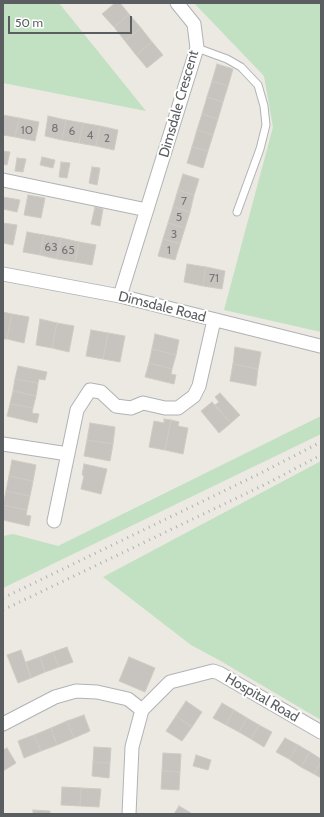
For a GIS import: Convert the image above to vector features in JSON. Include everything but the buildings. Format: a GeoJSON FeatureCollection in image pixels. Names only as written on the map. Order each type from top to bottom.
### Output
{"type":"FeatureCollection","features":[{"type":"Feature","properties":{"kind":"street","name":"Dimsdale Crescent"},"geometry":{"type":"LineString","coordinates":[[120,296],[197,48],[194,24],[177,3]]}},
{"type":"Feature","properties":{"kind":"street"},"geometry":{"type":"LineString","coordinates":[[3,180],[147,210]]}},
{"type":"Feature","properties":{"kind":"street","name":"Dimsdale Road"},"geometry":{"type":"LineString","coordinates":[[3,274],[120,296],[320,346]]}},
{"type":"Feature","properties":{"kind":"street"},"geometry":{"type":"LineString","coordinates":[[54,521],[77,410],[90,390],[101,392],[116,406],[131,408],[143,404],[165,408],[178,408],[194,396],[199,386],[214,320]]}},
{"type":"Feature","properties":{"kind":"street"},"geometry":{"type":"LineString","coordinates":[[3,444],[68,454]]}},
{"type":"Feature","properties":{"kind":"street","name":"Hospital Road"},"geometry":{"type":"LineString","coordinates":[[142,710],[170,682],[213,671],[220,673],[321,732]]}},
{"type":"Feature","properties":{"kind":"street"},"geometry":{"type":"LineString","coordinates":[[3,724],[55,697],[76,692],[97,692],[128,699],[142,710],[132,747],[129,814]]}},
{"type":"Feature","properties":{"kind":"lane"},"geometry":{"type":"LineString","coordinates":[[197,48],[227,59],[241,67],[258,85],[264,106],[266,125],[260,149],[237,212]]}},
{"type":"Feature","properties":{"kind":"green space"},"geometry":{"type":"Polygon","coordinates":[[[3,3],[59,3],[146,111],[3,83],[3,3]]]}},
{"type":"Feature","properties":{"kind":"green space"},"geometry":{"type":"Polygon","coordinates":[[[194,3],[321,3],[321,332],[224,310],[273,127],[264,76],[194,3]]]}},
{"type":"Feature","properties":{"kind":"green space"},"geometry":{"type":"Polygon","coordinates":[[[321,416],[321,434],[3,588],[3,536],[13,534],[58,546],[321,416]]]}},
{"type":"Feature","properties":{"kind":"green space"},"geometry":{"type":"Polygon","coordinates":[[[321,461],[321,720],[191,645],[103,577],[321,461]]]}},
{"type":"Feature","properties":{"kind":"railway"},"geometry":{"type":"LineString","coordinates":[[3,598],[261,473],[321,442]]}},
{"type":"Feature","properties":{"kind":"railway"},"geometry":{"type":"LineString","coordinates":[[3,610],[266,484],[321,455]]}}]}
